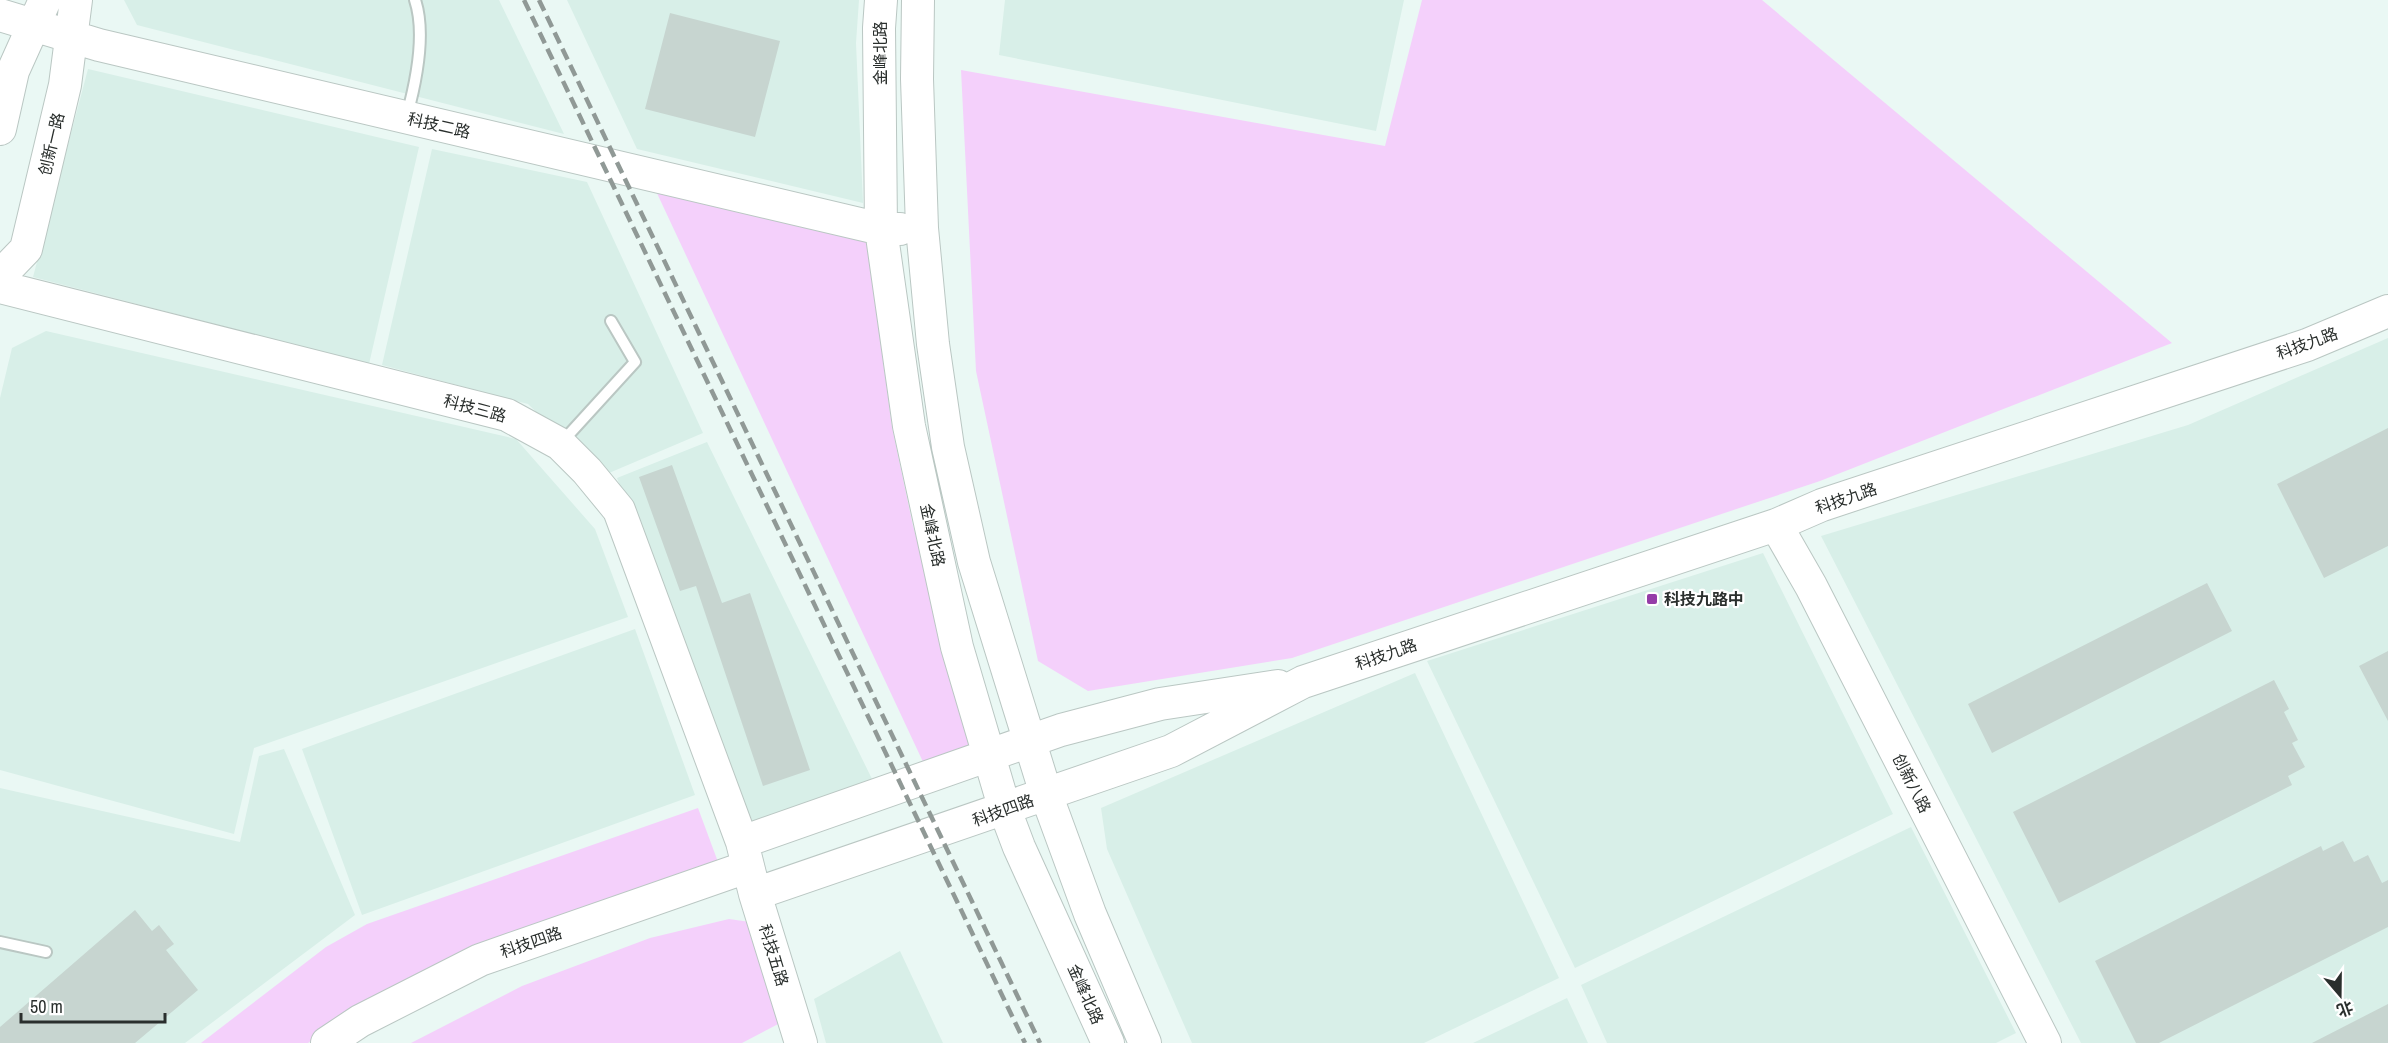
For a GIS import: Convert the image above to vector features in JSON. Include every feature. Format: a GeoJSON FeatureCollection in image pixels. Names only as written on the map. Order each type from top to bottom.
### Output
{"type":"FeatureCollection","features":[{"type":"Feature","properties":{"kind":"street","name":"创新一路"},"geometry":{"type":"LineString","coordinates":[[0,276],[26,249],[65,85],[76,0]]}},
{"type":"Feature","properties":{"kind":"street","name":"金峰北路"},"geometry":{"type":"LineString","coordinates":[[881,0],[879,28],[881,229],[909,426],[957,647],[1005,810],[1019,847],[1108,1043]]}},
{"type":"Feature","properties":{"kind":"street","name":"金峰北路"},"geometry":{"type":"LineString","coordinates":[[918,0],[917,79],[922,228],[933,345],[948,447],[974,562],[1046,794],[1090,914],[1145,1043]]}},
{"type":"Feature","properties":{"kind":"street","name":"科技二路"},"geometry":{"type":"LineString","coordinates":[[0,15],[39,12],[72,35],[99,45],[881,229],[922,228]]}},
{"type":"Feature","properties":{"kind":"street"},"geometry":{"type":"LineString","coordinates":[[0,129],[13,71],[39,12]]}},
{"type":"Feature","properties":{"kind":"street","name":"科技三路"},"geometry":{"type":"LineString","coordinates":[[0,287],[507,415],[560,444],[587,471],[619,510],[748,868]]}},
{"type":"Feature","properties":{"kind":"street","name":"科技九路"},"geometry":{"type":"LineString","coordinates":[[1046,794],[1171,751],[1303,682],[1776,525],[1822,505],[2307,345],[2388,311]]}},
{"type":"Feature","properties":{"kind":"street","name":"创新八路"},"geometry":{"type":"LineString","coordinates":[[1776,525],[1816,596],[2045,1043]]}},
{"type":"Feature","properties":{"kind":"street","name":"科技九路"},"geometry":{"type":"LineString","coordinates":[[1030,742],[1061,730],[1160,704],[1303,682]]}},
{"type":"Feature","properties":{"kind":"street","name":"科技四路"},"geometry":{"type":"LineString","coordinates":[[748,868],[988,754],[1030,742]]}},
{"type":"Feature","properties":{"kind":"street","name":"科技四路"},"geometry":{"type":"LineString","coordinates":[[327,1043],[360,1021],[480,960],[748,868],[1005,810],[1046,794]]}},
{"type":"Feature","properties":{"kind":"street","name":"科技五路"},"geometry":{"type":"LineString","coordinates":[[748,868],[801,1043]]}},
{"type":"Feature","properties":{"kind":"lane"},"geometry":{"type":"LineString","coordinates":[[407,117],[415,86],[420,16],[415,0]]}},
{"type":"Feature","properties":{"kind":"lane"},"geometry":{"type":"LineString","coordinates":[[560,444],[635,362],[611,321]]}},
{"type":"Feature","properties":{"kind":"lane"},"geometry":{"type":"LineString","coordinates":[[0,942],[46,952]]}},
{"type":"Feature","properties":{"kind":"shaded area"},"geometry":{"type":"Polygon","coordinates":[[[124,0],[499,0],[564,134],[137,25],[124,0]]]}},
{"type":"Feature","properties":{"kind":"shaded area"},"geometry":{"type":"Polygon","coordinates":[[[567,0],[859,0],[856,43],[863,203],[637,149],[567,0]]]}},
{"type":"Feature","properties":{"kind":"shaded area"},"geometry":{"type":"Polygon","coordinates":[[[1005,0],[1404,0],[1376,131],[999,55],[1005,0]]]}},
{"type":"Feature","properties":{"kind":"shaded area"},"geometry":{"type":"Polygon","coordinates":[[[1422,0],[1762,0],[2172,343],[1820,481],[1292,658],[1088,691],[1038,661],[976,371],[961,70],[1385,146],[1422,0]]]}},
{"type":"Feature","properties":{"kind":"shaded area"},"geometry":{"type":"Polygon","coordinates":[[[88,69],[419,147],[369,364],[33,277],[88,69]]]}},
{"type":"Feature","properties":{"kind":"shaded area"},"geometry":{"type":"Polygon","coordinates":[[[432,149],[587,182],[703,433],[602,476],[528,404],[382,365],[432,149]]]}},
{"type":"Feature","properties":{"kind":"shaded area"},"geometry":{"type":"Polygon","coordinates":[[[655,189],[867,242],[892,427],[913,526],[977,746],[924,764],[655,189]]]}},
{"type":"Feature","properties":{"kind":"shaded area"},"geometry":{"type":"Polygon","coordinates":[[[46,331],[516,439],[595,529],[628,617],[254,748],[234,834],[0,770],[0,398],[12,348],[46,331]]]}},
{"type":"Feature","properties":{"kind":"shaded area"},"geometry":{"type":"Polygon","coordinates":[[[2388,338],[2388,1043],[2081,1043],[1821,536],[2188,425],[2388,338]]]}},
{"type":"Feature","properties":{"kind":"shaded area"},"geometry":{"type":"Polygon","coordinates":[[[707,442],[872,779],[745,825],[617,478],[707,442]]]}},
{"type":"Feature","properties":{"kind":"shaded area"},"geometry":{"type":"Polygon","coordinates":[[[1763,553],[1893,814],[1575,968],[1427,661],[1763,553]]]}},
{"type":"Feature","properties":{"kind":"shaded area"},"geometry":{"type":"Polygon","coordinates":[[[635,629],[695,795],[362,915],[302,749],[635,629]]]}},
{"type":"Feature","properties":{"kind":"shaded area"},"geometry":{"type":"Polygon","coordinates":[[[1415,673],[1559,978],[1424,1043],[1192,1043],[1107,849],[1101,808],[1415,673]]]}},
{"type":"Feature","properties":{"kind":"shaded area"},"geometry":{"type":"Polygon","coordinates":[[[284,749],[355,915],[185,1043],[0,1043],[0,788],[240,842],[259,756],[284,749]]]}},
{"type":"Feature","properties":{"kind":"shaded area"},"geometry":{"type":"Polygon","coordinates":[[[698,808],[718,862],[356,1010],[308,1043],[201,1043],[326,947],[367,924],[698,808]]]}},
{"type":"Feature","properties":{"kind":"shaded area"},"geometry":{"type":"Polygon","coordinates":[[[1911,827],[2016,1033],[1996,1043],[1607,1043],[1581,985],[1911,827]]]}},
{"type":"Feature","properties":{"kind":"shaded area"},"geometry":{"type":"Polygon","coordinates":[[[729,919],[750,922],[782,1022],[742,1043],[411,1043],[522,986],[650,938],[729,919]]]}},
{"type":"Feature","properties":{"kind":"shaded area"},"geometry":{"type":"Polygon","coordinates":[[[900,951],[943,1043],[826,1043],[814,999],[900,951]]]}},
{"type":"Feature","properties":{"kind":"shaded area"},"geometry":{"type":"Polygon","coordinates":[[[1567,998],[1588,1043],[1473,1043],[1567,998]]]}},
{"type":"Feature","properties":{"kind":"building"},"geometry":{"type":"Polygon","coordinates":[[[670,13],[780,41],[755,137],[645,109],[670,13]]]}},
{"type":"Feature","properties":{"kind":"building"},"geometry":{"type":"Polygon","coordinates":[[[2388,428],[2388,546],[2324,578],[2277,484],[2388,428]]]}},
{"type":"Feature","properties":{"kind":"building"},"geometry":{"type":"Polygon","coordinates":[[[672,465],[722,603],[750,593],[810,770],[763,786],[696,586],[680,591],[639,477],[672,465]]]}},
{"type":"Feature","properties":{"kind":"building"},"geometry":{"type":"Polygon","coordinates":[[[2207,583],[2232,631],[1992,753],[1968,704],[2207,583]]]}},
{"type":"Feature","properties":{"kind":"building"},"geometry":{"type":"Polygon","coordinates":[[[2388,651],[2388,721],[2359,666],[2388,651]]]}},
{"type":"Feature","properties":{"kind":"building"},"geometry":{"type":"Polygon","coordinates":[[[2274,680],[2289,709],[2284,712],[2298,740],[2292,743],[2305,767],[2288,776],[2292,785],[2059,903],[2013,812],[2274,680]]]}},
{"type":"Feature","properties":{"kind":"building"},"geometry":{"type":"Polygon","coordinates":[[[2343,841],[2354,862],[2368,855],[2382,883],[2388,880],[2388,927],[2159,1043],[2136,1043],[2095,961],[2321,846],[2323,851],[2343,841]]]}},
{"type":"Feature","properties":{"kind":"building"},"geometry":{"type":"Polygon","coordinates":[[[135,910],[152,931],[159,925],[174,944],[166,950],[198,990],[135,1043],[0,1043],[0,1027],[135,910]]]}},
{"type":"Feature","properties":{"kind":"building"},"geometry":{"type":"Polygon","coordinates":[[[2388,1004],[2388,1043],[2312,1043],[2388,1004]]]}},
{"type":"Feature","properties":{"kind":"railway"},"geometry":{"type":"LineString","coordinates":[[524,0],[1025,1043]]}},
{"type":"Feature","properties":{"kind":"railway"},"geometry":{"type":"LineString","coordinates":[[539,0],[1040,1043]]}},
{"type":"Feature","properties":{"kind":"place","name":"科技九路中"},"geometry":{"type":"Point","coordinates":[1652,599]}}]}
